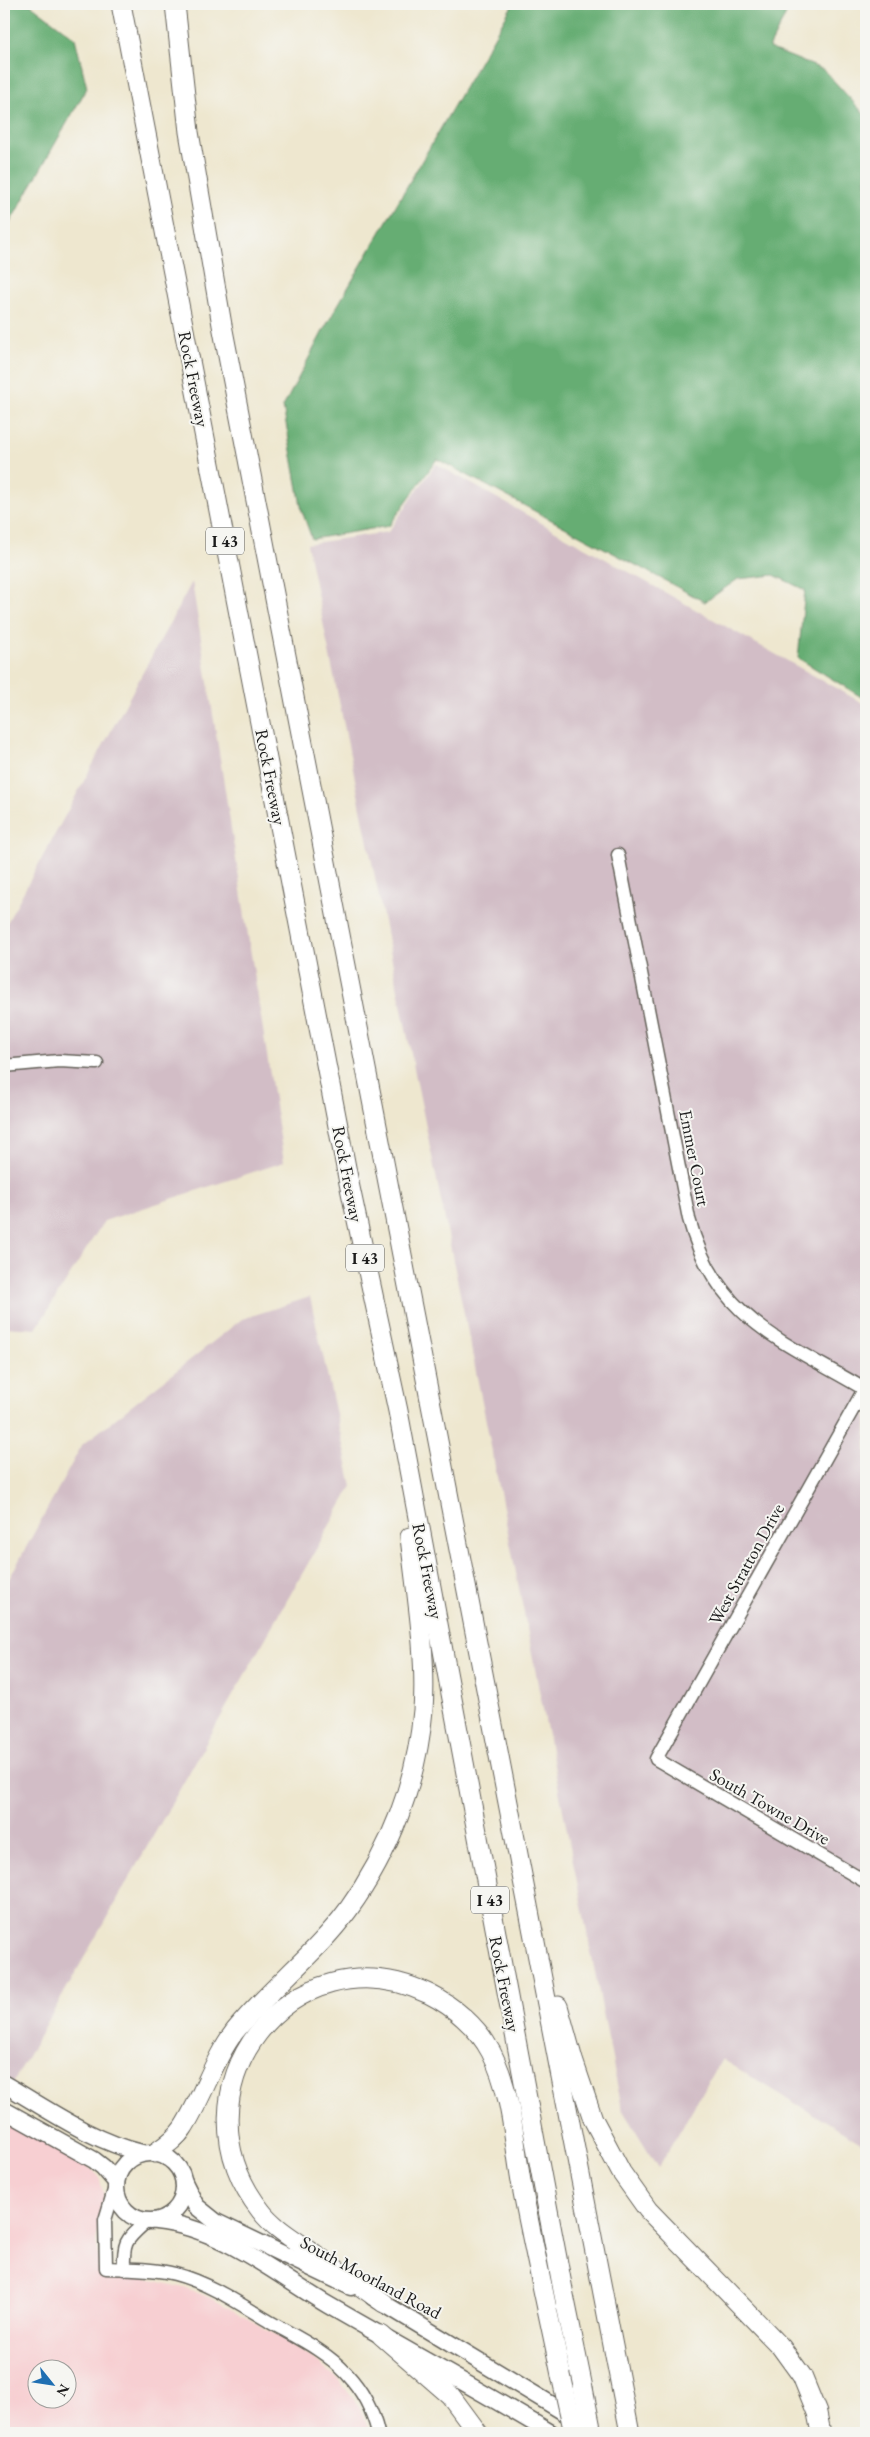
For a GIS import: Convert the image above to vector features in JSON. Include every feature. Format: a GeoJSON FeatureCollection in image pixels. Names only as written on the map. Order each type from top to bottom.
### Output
{"type":"FeatureCollection","features":[{"type":"Feature","properties":{"kind":"highway","name":"Rock Freeway"},"geometry":{"type":"LineString","coordinates":[[121,4],[347,1173],[398,1411],[559,2271],[592,2433]]}},
{"type":"Feature","properties":{"kind":"highway","name":"Rock Freeway"},"geometry":{"type":"LineString","coordinates":[[175,4],[189,132],[213,278],[630,2433]]}},
{"type":"Feature","properties":{"kind":"highway"},"geometry":{"type":"LineString","coordinates":[[149,2153],[183,2129],[233,2034],[254,2009],[320,1944],[348,1910],[376,1866],[400,1817],[413,1772],[423,1710],[421,1646],[398,1411]]}},
{"type":"Feature","properties":{"kind":"highway"},"geometry":{"type":"LineString","coordinates":[[521,1875],[573,2060],[594,2119],[621,2172],[648,2210],[781,2347],[802,2376],[817,2413],[821,2433]]}},
{"type":"Feature","properties":{"kind":"highway"},"geometry":{"type":"LineString","coordinates":[[384,2303],[289,2236],[262,2213],[242,2184],[231,2153],[227,2120],[232,2083],[245,2051],[264,2024],[290,2002],[318,1988],[349,1981],[378,1980],[412,1986],[442,2000],[468,2022],[490,2050],[502,2079],[528,2222],[574,2433]]}},
{"type":"Feature","properties":{"kind":"highway"},"geometry":{"type":"LineString","coordinates":[[381,2335],[450,2395],[478,2433]]}},
{"type":"Feature","properties":{"kind":"main road"},"geometry":{"type":"LineString","coordinates":[[4,2084],[95,2138],[118,2148],[149,2153],[174,2162],[181,2171],[184,2192],[178,2207],[166,2218],[151,2222]]}},
{"type":"Feature","properties":{"kind":"main road"},"geometry":{"type":"LineString","coordinates":[[4,2110],[94,2160],[103,2167],[115,2185],[117,2197],[124,2210],[136,2219],[180,2224],[219,2239],[551,2433]]}},
{"type":"Feature","properties":{"kind":"main road"},"geometry":{"type":"LineString","coordinates":[[115,2185],[122,2167],[135,2156],[149,2153]]}},
{"type":"Feature","properties":{"kind":"main road","name":"South Moorland Road"},"geometry":{"type":"LineString","coordinates":[[184,2182],[196,2206],[216,2222],[384,2303],[600,2433]]}},
{"type":"Feature","properties":{"kind":"street","name":"Emmer Court"},"geometry":{"type":"LineString","coordinates":[[618,855],[689,1219],[700,1255],[718,1287],[746,1317],[866,1388]]}},
{"type":"Feature","properties":{"kind":"street"},"geometry":{"type":"LineString","coordinates":[[4,1066],[59,1061],[97,1063]]}},
{"type":"Feature","properties":{"kind":"street","name":"West Stratton Drive"},"geometry":{"type":"LineString","coordinates":[[656,1759],[866,1388]]}},
{"type":"Feature","properties":{"kind":"street","name":"South Towne Drive"},"geometry":{"type":"LineString","coordinates":[[656,1759],[866,1882]]}},
{"type":"Feature","properties":{"kind":"street"},"geometry":{"type":"LineString","coordinates":[[115,2185],[105,2220],[106,2268],[153,2269],[191,2278],[314,2347],[334,2362],[355,2384],[366,2400],[378,2433]]}},
{"type":"Feature","properties":{"kind":"street"},"geometry":{"type":"LineString","coordinates":[[124,2268],[123,2248],[129,2237],[151,2222]]}},
{"type":"Feature","properties":{"kind":"shaded area"},"geometry":{"type":"Polygon","coordinates":[[[436,464],[866,705],[866,2146],[722,2059],[658,2168],[622,2109],[485,1416],[307,544],[388,532],[436,464]]]}},
{"type":"Feature","properties":{"kind":"shaded area"},"geometry":{"type":"Polygon","coordinates":[[[192,582],[284,1162],[104,1221],[36,1329],[4,1327],[4,928],[192,582]]]}},
{"type":"Feature","properties":{"kind":"shaded area"},"geometry":{"type":"Polygon","coordinates":[[[310,1297],[352,1486],[10,2088],[4,2084],[4,1588],[82,1445],[242,1319],[310,1297]]]}},
{"type":"Feature","properties":{"kind":"shaded area"},"geometry":{"type":"Polygon","coordinates":[[[4,2117],[81,2161],[94,2171],[100,2180],[104,2197],[96,2241],[102,2279],[144,2278],[188,2289],[213,2299],[280,2337],[318,2362],[339,2380],[360,2408],[370,2433],[4,2433],[4,2117]]]}},
{"type":"Feature","properties":{"kind":"green space"},"geometry":{"type":"Polygon","coordinates":[[[4,4],[30,4],[75,38],[87,88],[4,233],[4,4]]]}},
{"type":"Feature","properties":{"kind":"green space"},"geometry":{"type":"Polygon","coordinates":[[[513,4],[791,4],[769,48],[824,70],[866,116],[866,691],[863,698],[798,658],[805,590],[774,575],[738,579],[705,602],[437,459],[389,526],[312,539],[302,511],[283,407],[324,329],[513,4]]]}}]}
